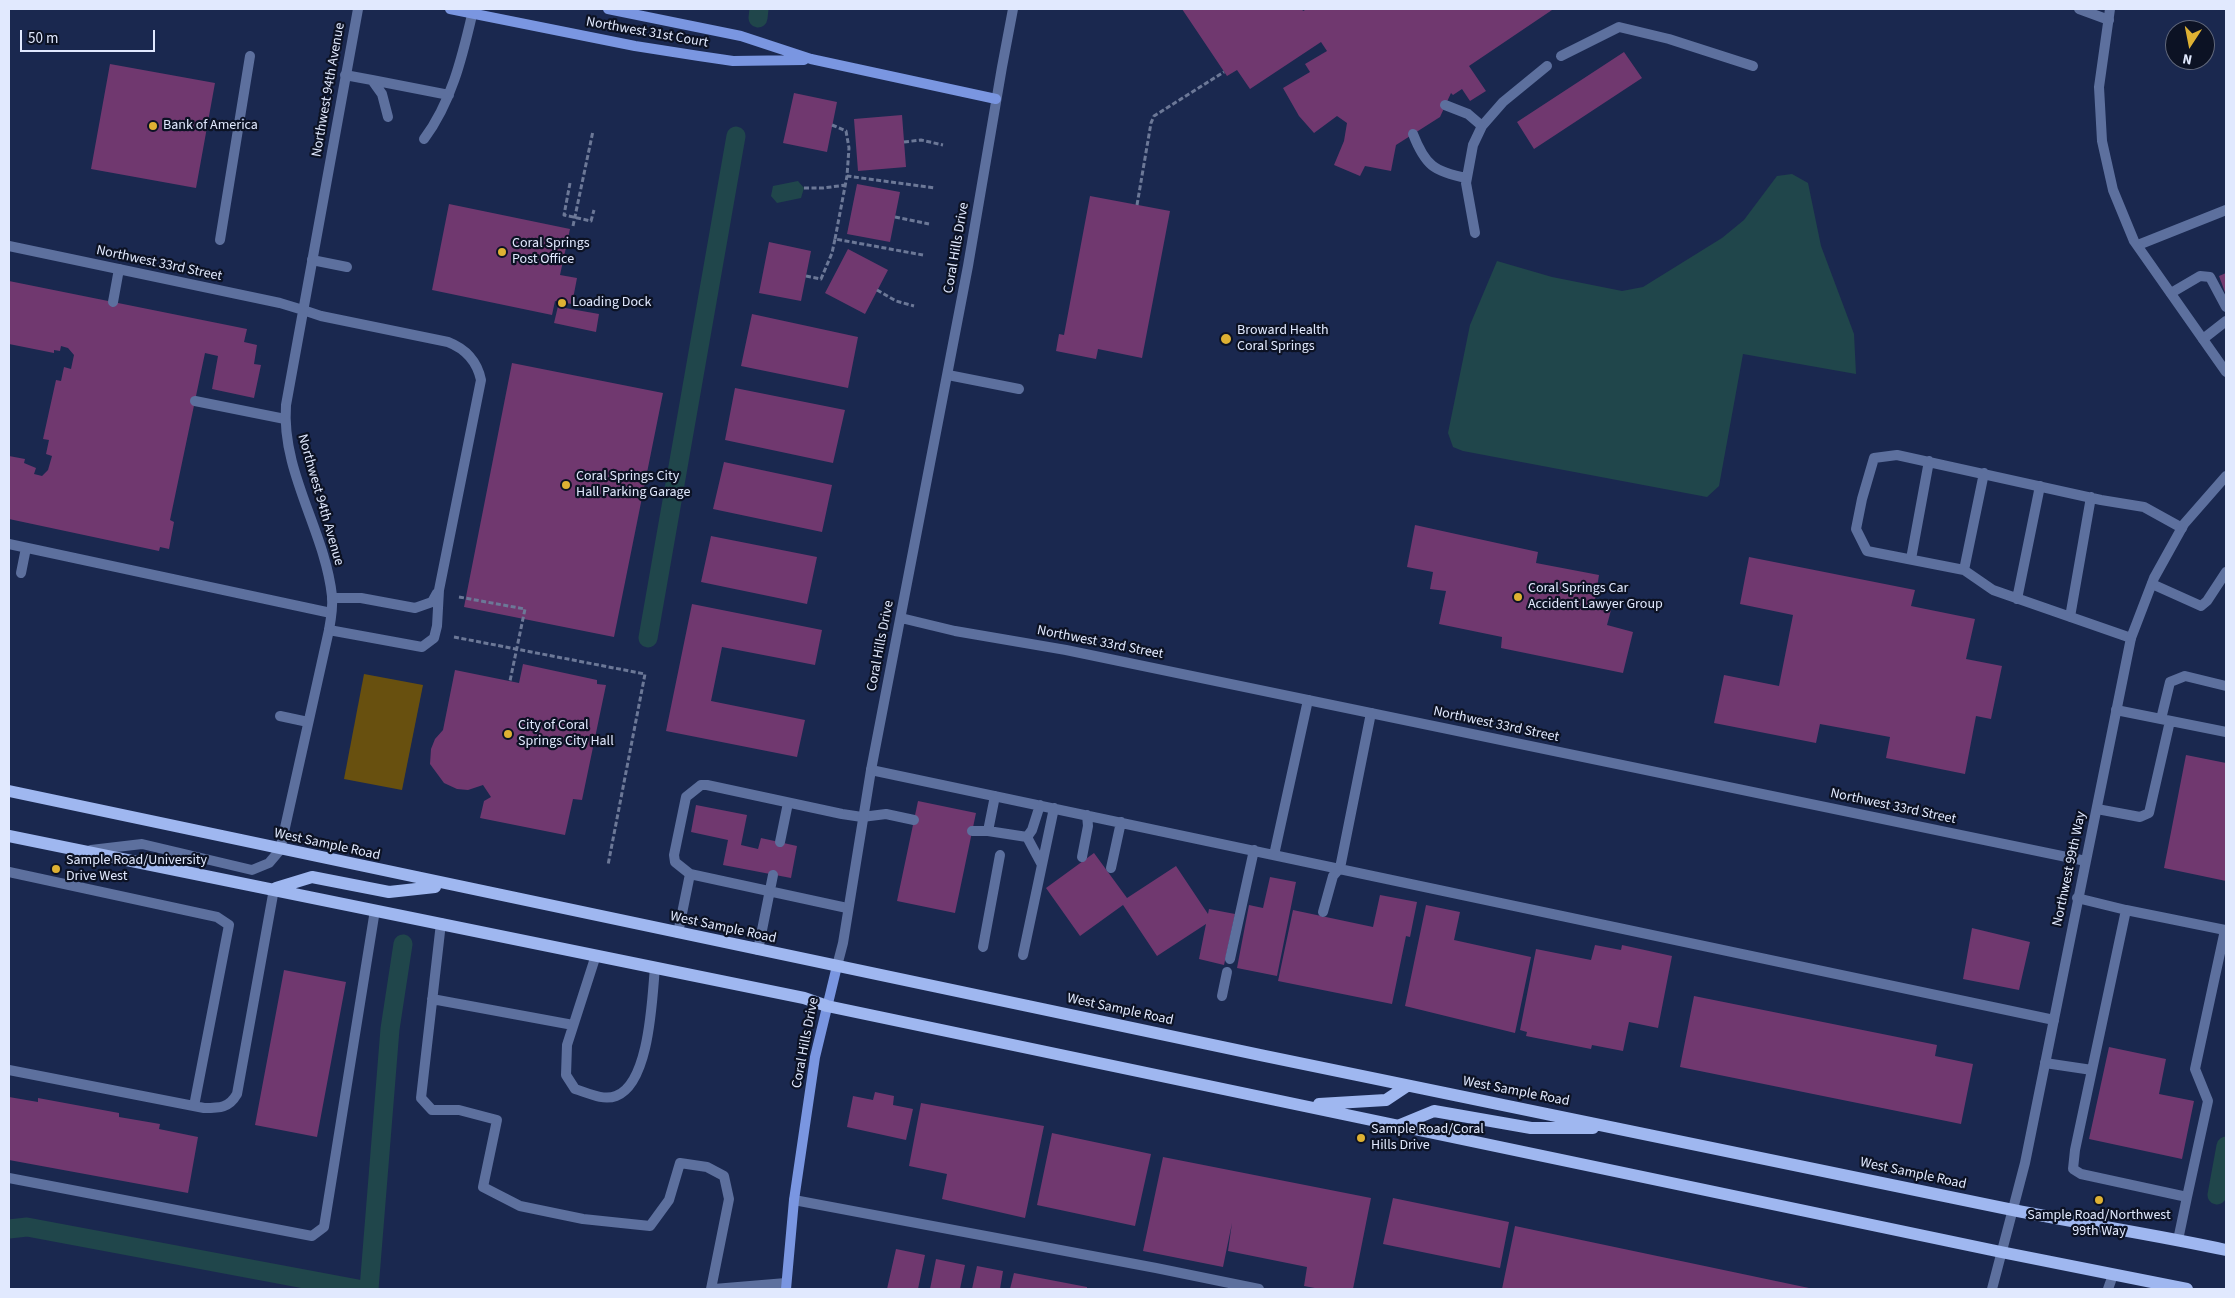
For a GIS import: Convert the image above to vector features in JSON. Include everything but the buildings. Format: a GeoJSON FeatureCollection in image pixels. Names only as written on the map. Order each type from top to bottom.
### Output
{"type":"FeatureCollection","features":[{"type":"Feature","properties":{"kind":"main road","name":"West Sample Road"},"geometry":{"type":"LineString","coordinates":[[9,791],[280,850],[1407,1086],[2012,1210],[2226,1250]]}},
{"type":"Feature","properties":{"kind":"main road"},"geometry":{"type":"LineString","coordinates":[[9,836],[655,967],[804,998],[827,1006],[2001,1252],[2187,1289]]}},
{"type":"Feature","properties":{"kind":"main road"},"geometry":{"type":"LineString","coordinates":[[274,889],[312,877],[389,892],[447,885]]}},
{"type":"Feature","properties":{"kind":"main road"},"geometry":{"type":"LineString","coordinates":[[1301,1105],[1386,1100],[1407,1086]]}},
{"type":"Feature","properties":{"kind":"main road"},"geometry":{"type":"LineString","coordinates":[[1400,1126],[1434,1111],[1531,1128],[1616,1128]]}},
{"type":"Feature","properties":{"kind":"street","name":"Northwest 94th Avenue"},"geometry":{"type":"LineString","coordinates":[[280,850],[329,630],[332,598],[320,546],[298,483],[287,442],[285,419],[358,9]]}},
{"type":"Feature","properties":{"kind":"street","name":"Northwest 31st Court"},"geometry":{"type":"LineString","coordinates":[[450,9],[472,15],[635,46],[725,60],[811,60]]}},
{"type":"Feature","properties":{"kind":"street","name":"Northwest 31st Court"},"geometry":{"type":"LineString","coordinates":[[608,9],[741,36],[811,60],[996,98]]}},
{"type":"Feature","properties":{"kind":"street","name":"Coral Hills Drive"},"geometry":{"type":"LineString","coordinates":[[786,1286],[794,1200],[815,1057],[843,943],[862,817],[948,375],[1013,9]]}},
{"type":"Feature","properties":{"kind":"street"},"geometry":{"type":"LineString","coordinates":[[2079,9],[2109,20]]}},
{"type":"Feature","properties":{"kind":"street"},"geometry":{"type":"LineString","coordinates":[[2110,9],[2100,87],[2102,141],[2113,190],[2138,245],[2226,372]]}},
{"type":"Feature","properties":{"kind":"street"},"geometry":{"type":"LineString","coordinates":[[424,139],[438,120],[449,95],[472,15]]}},
{"type":"Feature","properties":{"kind":"street"},"geometry":{"type":"LineString","coordinates":[[1561,56],[1619,28],[1669,39],[1753,66]]}},
{"type":"Feature","properties":{"kind":"street"},"geometry":{"type":"LineString","coordinates":[[220,240],[250,56]]}},
{"type":"Feature","properties":{"kind":"street"},"geometry":{"type":"LineString","coordinates":[[1475,233],[1466,183],[1472,144],[1482,126],[1503,102],[1547,66]]}},
{"type":"Feature","properties":{"kind":"street"},"geometry":{"type":"LineString","coordinates":[[345,76],[449,95]]}},
{"type":"Feature","properties":{"kind":"street"},"geometry":{"type":"LineString","coordinates":[[372,80],[382,94],[388,117]]}},
{"type":"Feature","properties":{"kind":"street"},"geometry":{"type":"LineString","coordinates":[[1445,105],[1468,114],[1482,126]]}},
{"type":"Feature","properties":{"kind":"street"},"geometry":{"type":"LineString","coordinates":[[1413,134],[1426,161],[1440,171],[1466,178]]}},
{"type":"Feature","properties":{"kind":"street"},"geometry":{"type":"LineString","coordinates":[[2138,245],[2226,210]]}},
{"type":"Feature","properties":{"kind":"street","name":"Northwest 33rd Street"},"geometry":{"type":"LineString","coordinates":[[9,246],[280,303],[321,316],[448,342],[468,353],[478,370],[481,380],[439,590],[437,626],[434,638],[422,648],[329,630]]}},
{"type":"Feature","properties":{"kind":"street"},"geometry":{"type":"LineString","coordinates":[[312,260],[347,267]]}},
{"type":"Feature","properties":{"kind":"street"},"geometry":{"type":"LineString","coordinates":[[113,302],[119,269]]}},
{"type":"Feature","properties":{"kind":"street"},"geometry":{"type":"LineString","coordinates":[[2171,293],[2200,276],[2210,277],[2226,307]]}},
{"type":"Feature","properties":{"kind":"street"},"geometry":{"type":"LineString","coordinates":[[2203,339],[2226,321]]}},
{"type":"Feature","properties":{"kind":"street"},"geometry":{"type":"LineString","coordinates":[[948,375],[1018,389]]}},
{"type":"Feature","properties":{"kind":"street"},"geometry":{"type":"LineString","coordinates":[[195,401],[285,419]]}},
{"type":"Feature","properties":{"kind":"street"},"geometry":{"type":"LineString","coordinates":[[2131,638],[1994,590],[1964,570],[1867,551],[1856,529],[1862,499],[1874,458],[1897,455],[2144,507],[2182,528]]}},
{"type":"Feature","properties":{"kind":"street"},"geometry":{"type":"LineString","coordinates":[[1911,559],[1929,461]]}},
{"type":"Feature","properties":{"kind":"street"},"geometry":{"type":"LineString","coordinates":[[1964,570],[1984,473]]}},
{"type":"Feature","properties":{"kind":"street","name":"Northwest 99th Way"},"geometry":{"type":"LineString","coordinates":[[1992,1289],[2025,1163],[2131,638],[2152,584],[2182,528],[2226,476]]}},
{"type":"Feature","properties":{"kind":"street"},"geometry":{"type":"LineString","coordinates":[[2017,599],[2040,486]]}},
{"type":"Feature","properties":{"kind":"street"},"geometry":{"type":"LineString","coordinates":[[2070,617],[2091,497]]}},
{"type":"Feature","properties":{"kind":"street"},"geometry":{"type":"LineString","coordinates":[[9,544],[331,613]]}},
{"type":"Feature","properties":{"kind":"street"},"geometry":{"type":"LineString","coordinates":[[21,573],[26,548]]}},
{"type":"Feature","properties":{"kind":"street"},"geometry":{"type":"LineString","coordinates":[[2152,584],[2201,606],[2207,601],[2226,572]]}},
{"type":"Feature","properties":{"kind":"street"},"geometry":{"type":"LineString","coordinates":[[332,598],[361,598],[416,608],[432,602],[439,590]]}},
{"type":"Feature","properties":{"kind":"street","name":"Northwest 33rd Street"},"geometry":{"type":"LineString","coordinates":[[901,618],[955,631],[1066,650],[2086,861]]}},
{"type":"Feature","properties":{"kind":"street"},"geometry":{"type":"LineString","coordinates":[[2096,809],[2140,817],[2149,813],[2170,682],[2185,676],[2226,686]]}},
{"type":"Feature","properties":{"kind":"street"},"geometry":{"type":"LineString","coordinates":[[1274,854],[1308,700]]}},
{"type":"Feature","properties":{"kind":"street"},"geometry":{"type":"LineString","coordinates":[[2116,710],[2226,732]]}},
{"type":"Feature","properties":{"kind":"street"},"geometry":{"type":"LineString","coordinates":[[1323,912],[1332,876],[1340,868],[1371,713]]}},
{"type":"Feature","properties":{"kind":"street"},"geometry":{"type":"LineString","coordinates":[[280,716],[308,722]]}},
{"type":"Feature","properties":{"kind":"street"},"geometry":{"type":"LineString","coordinates":[[871,770],[2054,1020]]}},
{"type":"Feature","properties":{"kind":"street"},"geometry":{"type":"LineString","coordinates":[[847,908],[690,874],[675,862],[674,854],[686,797],[692,790],[701,785],[707,785],[862,817],[886,814],[912,819]]}},
{"type":"Feature","properties":{"kind":"street"},"geometry":{"type":"LineString","coordinates":[[988,831],[995,796]]}},
{"type":"Feature","properties":{"kind":"street"},"geometry":{"type":"LineString","coordinates":[[780,842],[788,803]]}},
{"type":"Feature","properties":{"kind":"street"},"geometry":{"type":"LineString","coordinates":[[1027,838],[1032,830],[1040,805]]}},
{"type":"Feature","properties":{"kind":"street"},"geometry":{"type":"LineString","coordinates":[[1023,955],[1054,808]]}},
{"type":"Feature","properties":{"kind":"street"},"geometry":{"type":"LineString","coordinates":[[1082,857],[1088,826],[1088,815]]}},
{"type":"Feature","properties":{"kind":"street"},"geometry":{"type":"LineString","coordinates":[[1112,868],[1121,822]]}},
{"type":"Feature","properties":{"kind":"street"},"geometry":{"type":"LineString","coordinates":[[972,831],[988,831],[1027,838],[1042,864]]}},
{"type":"Feature","properties":{"kind":"street"},"geometry":{"type":"LineString","coordinates":[[85,851],[142,844],[252,870],[269,863],[280,850]]}},
{"type":"Feature","properties":{"kind":"street"},"geometry":{"type":"LineString","coordinates":[[1230,959],[1254,850]]}},
{"type":"Feature","properties":{"kind":"street"},"geometry":{"type":"LineString","coordinates":[[983,947],[1000,855]]}},
{"type":"Feature","properties":{"kind":"street"},"geometry":{"type":"LineString","coordinates":[[9,872],[217,916],[229,925],[194,1106]]}},
{"type":"Feature","properties":{"kind":"street"},"geometry":{"type":"LineString","coordinates":[[678,933],[690,874]]}},
{"type":"Feature","properties":{"kind":"street"},"geometry":{"type":"LineString","coordinates":[[758,950],[773,875]]}},
{"type":"Feature","properties":{"kind":"street"},"geometry":{"type":"LineString","coordinates":[[9,1070],[194,1106],[221,1108],[231,1104],[237,1094],[274,889]]}},
{"type":"Feature","properties":{"kind":"street"},"geometry":{"type":"LineString","coordinates":[[2078,898],[2126,910],[2225,930],[2196,1069],[2208,1101],[2178,1240]]}},
{"type":"Feature","properties":{"kind":"street"},"geometry":{"type":"LineString","coordinates":[[9,1178],[312,1236],[324,1227],[375,910]]}},
{"type":"Feature","properties":{"kind":"street"},"geometry":{"type":"LineString","coordinates":[[2126,910],[2075,1150],[2074,1169],[2081,1174],[2187,1197]]}},
{"type":"Feature","properties":{"kind":"street"},"geometry":{"type":"LineString","coordinates":[[442,923],[421,1098],[432,1110],[459,1110],[497,1120],[483,1187],[520,1206],[583,1219],[650,1226],[669,1200],[680,1163],[707,1167],[724,1176],[729,1199],[712,1289],[786,1286]]}},
{"type":"Feature","properties":{"kind":"street"},"geometry":{"type":"LineString","coordinates":[[596,955],[567,1045],[566,1075],[575,1090],[605,1098],[618,1096],[629,1086],[642,1062],[650,1020],[655,967]]}},
{"type":"Feature","properties":{"kind":"street"},"geometry":{"type":"LineString","coordinates":[[1222,996],[1227,972]]}},
{"type":"Feature","properties":{"kind":"street"},"geometry":{"type":"LineString","coordinates":[[432,999],[573,1025]]}},
{"type":"Feature","properties":{"kind":"street"},"geometry":{"type":"LineString","coordinates":[[2045,1063],[2092,1070]]}},
{"type":"Feature","properties":{"kind":"street"},"geometry":{"type":"LineString","coordinates":[[794,1200],[1259,1289]]}},
{"type":"Feature","properties":{"kind":"street"},"geometry":{"type":"LineString","coordinates":[[2108,1289],[2113,1274]]}},
{"type":"Feature","properties":{"kind":"path"},"geometry":{"type":"LineString","coordinates":[[1137,205],[1151,123],[1154,116],[1224,72]]}},
{"type":"Feature","properties":{"kind":"path"},"geometry":{"type":"LineString","coordinates":[[806,276],[821,279],[832,253],[846,185],[849,148],[846,131],[832,125]]}},
{"type":"Feature","properties":{"kind":"path"},"geometry":{"type":"LineString","coordinates":[[573,226],[593,131]]}},
{"type":"Feature","properties":{"kind":"path"},"geometry":{"type":"LineString","coordinates":[[904,142],[921,140],[943,145]]}},
{"type":"Feature","properties":{"kind":"path"},"geometry":{"type":"LineString","coordinates":[[847,176],[935,188]]}},
{"type":"Feature","properties":{"kind":"path"},"geometry":{"type":"LineString","coordinates":[[570,182],[564,216],[591,221],[594,210]]}},
{"type":"Feature","properties":{"kind":"path"},"geometry":{"type":"LineString","coordinates":[[804,188],[846,185]]}},
{"type":"Feature","properties":{"kind":"path"},"geometry":{"type":"LineString","coordinates":[[895,217],[928,224]]}},
{"type":"Feature","properties":{"kind":"path"},"geometry":{"type":"LineString","coordinates":[[835,239],[923,255]]}},
{"type":"Feature","properties":{"kind":"path"},"geometry":{"type":"LineString","coordinates":[[877,290],[896,301],[914,306]]}},
{"type":"Feature","properties":{"kind":"path"},"geometry":{"type":"LineString","coordinates":[[459,598],[525,609],[510,681]]}},
{"type":"Feature","properties":{"kind":"path"},"geometry":{"type":"LineString","coordinates":[[454,637],[646,674],[608,865]]}},
{"type":"Feature","properties":{"kind":"shaded area"},"geometry":{"type":"Polygon","coordinates":[[[1792,174],[1808,183],[1821,246],[1854,334],[1856,374],[1743,354],[1719,486],[1707,497],[1463,451],[1453,447],[1448,433],[1470,325],[1497,261],[1552,277],[1622,291],[1643,287],[1722,238],[1744,220],[1777,176],[1792,174]]]}},
{"type":"Feature","properties":{"kind":"shaded area"},"geometry":{"type":"Polygon","coordinates":[[[798,181],[804,188],[801,198],[777,203],[771,196],[773,186],[798,181]]]}},
{"type":"Feature","properties":{"kind":"shaded area"},"geometry":{"type":"Polygon","coordinates":[[[364,674],[423,685],[402,790],[344,779],[364,674]]]}},
{"type":"Feature","properties":{"kind":"waterway"},"geometry":{"type":"LineString","coordinates":[[758,18],[759,9]]}},
{"type":"Feature","properties":{"kind":"waterway"},"geometry":{"type":"LineString","coordinates":[[648,638],[736,136]]}},
{"type":"Feature","properties":{"kind":"waterway"},"geometry":{"type":"LineString","coordinates":[[369,1289],[390,1029],[403,944]]}},
{"type":"Feature","properties":{"kind":"waterway"},"geometry":{"type":"LineString","coordinates":[[2217,1195],[2226,1146]]}},
{"type":"Feature","properties":{"kind":"waterway"},"geometry":{"type":"LineString","coordinates":[[9,1229],[27,1227],[358,1289]]}},
{"type":"Feature","properties":{"kind":"place","name":"Bank of America"},"geometry":{"type":"Point","coordinates":[153,126]}},
{"type":"Feature","properties":{"kind":"place","name":"Coral Springs Post Office"},"geometry":{"type":"Point","coordinates":[502,252]}},
{"type":"Feature","properties":{"kind":"place","name":"Loading Dock"},"geometry":{"type":"Point","coordinates":[562,303]}},
{"type":"Feature","properties":{"kind":"place","name":"Broward Health Coral Springs"},"geometry":{"type":"Point","coordinates":[1226,339]}},
{"type":"Feature","properties":{"kind":"place","name":"Coral Springs City Hall Parking Garage"},"geometry":{"type":"Point","coordinates":[566,485]}},
{"type":"Feature","properties":{"kind":"place","name":"Coral Springs Car Accident Lawyer Group"},"geometry":{"type":"Point","coordinates":[1518,597]}},
{"type":"Feature","properties":{"kind":"place","name":"City of Coral Springs City Hall"},"geometry":{"type":"Point","coordinates":[508,734]}},
{"type":"Feature","properties":{"kind":"place","name":"Sample Road/University Drive West"},"geometry":{"type":"Point","coordinates":[56,869]}},
{"type":"Feature","properties":{"kind":"place","name":"Sample Road/Coral Hills Drive"},"geometry":{"type":"Point","coordinates":[1361,1138]}},
{"type":"Feature","properties":{"kind":"place","name":"Sample Road/Northwest 99th Way"},"geometry":{"type":"Point","coordinates":[2099,1200]}}]}
